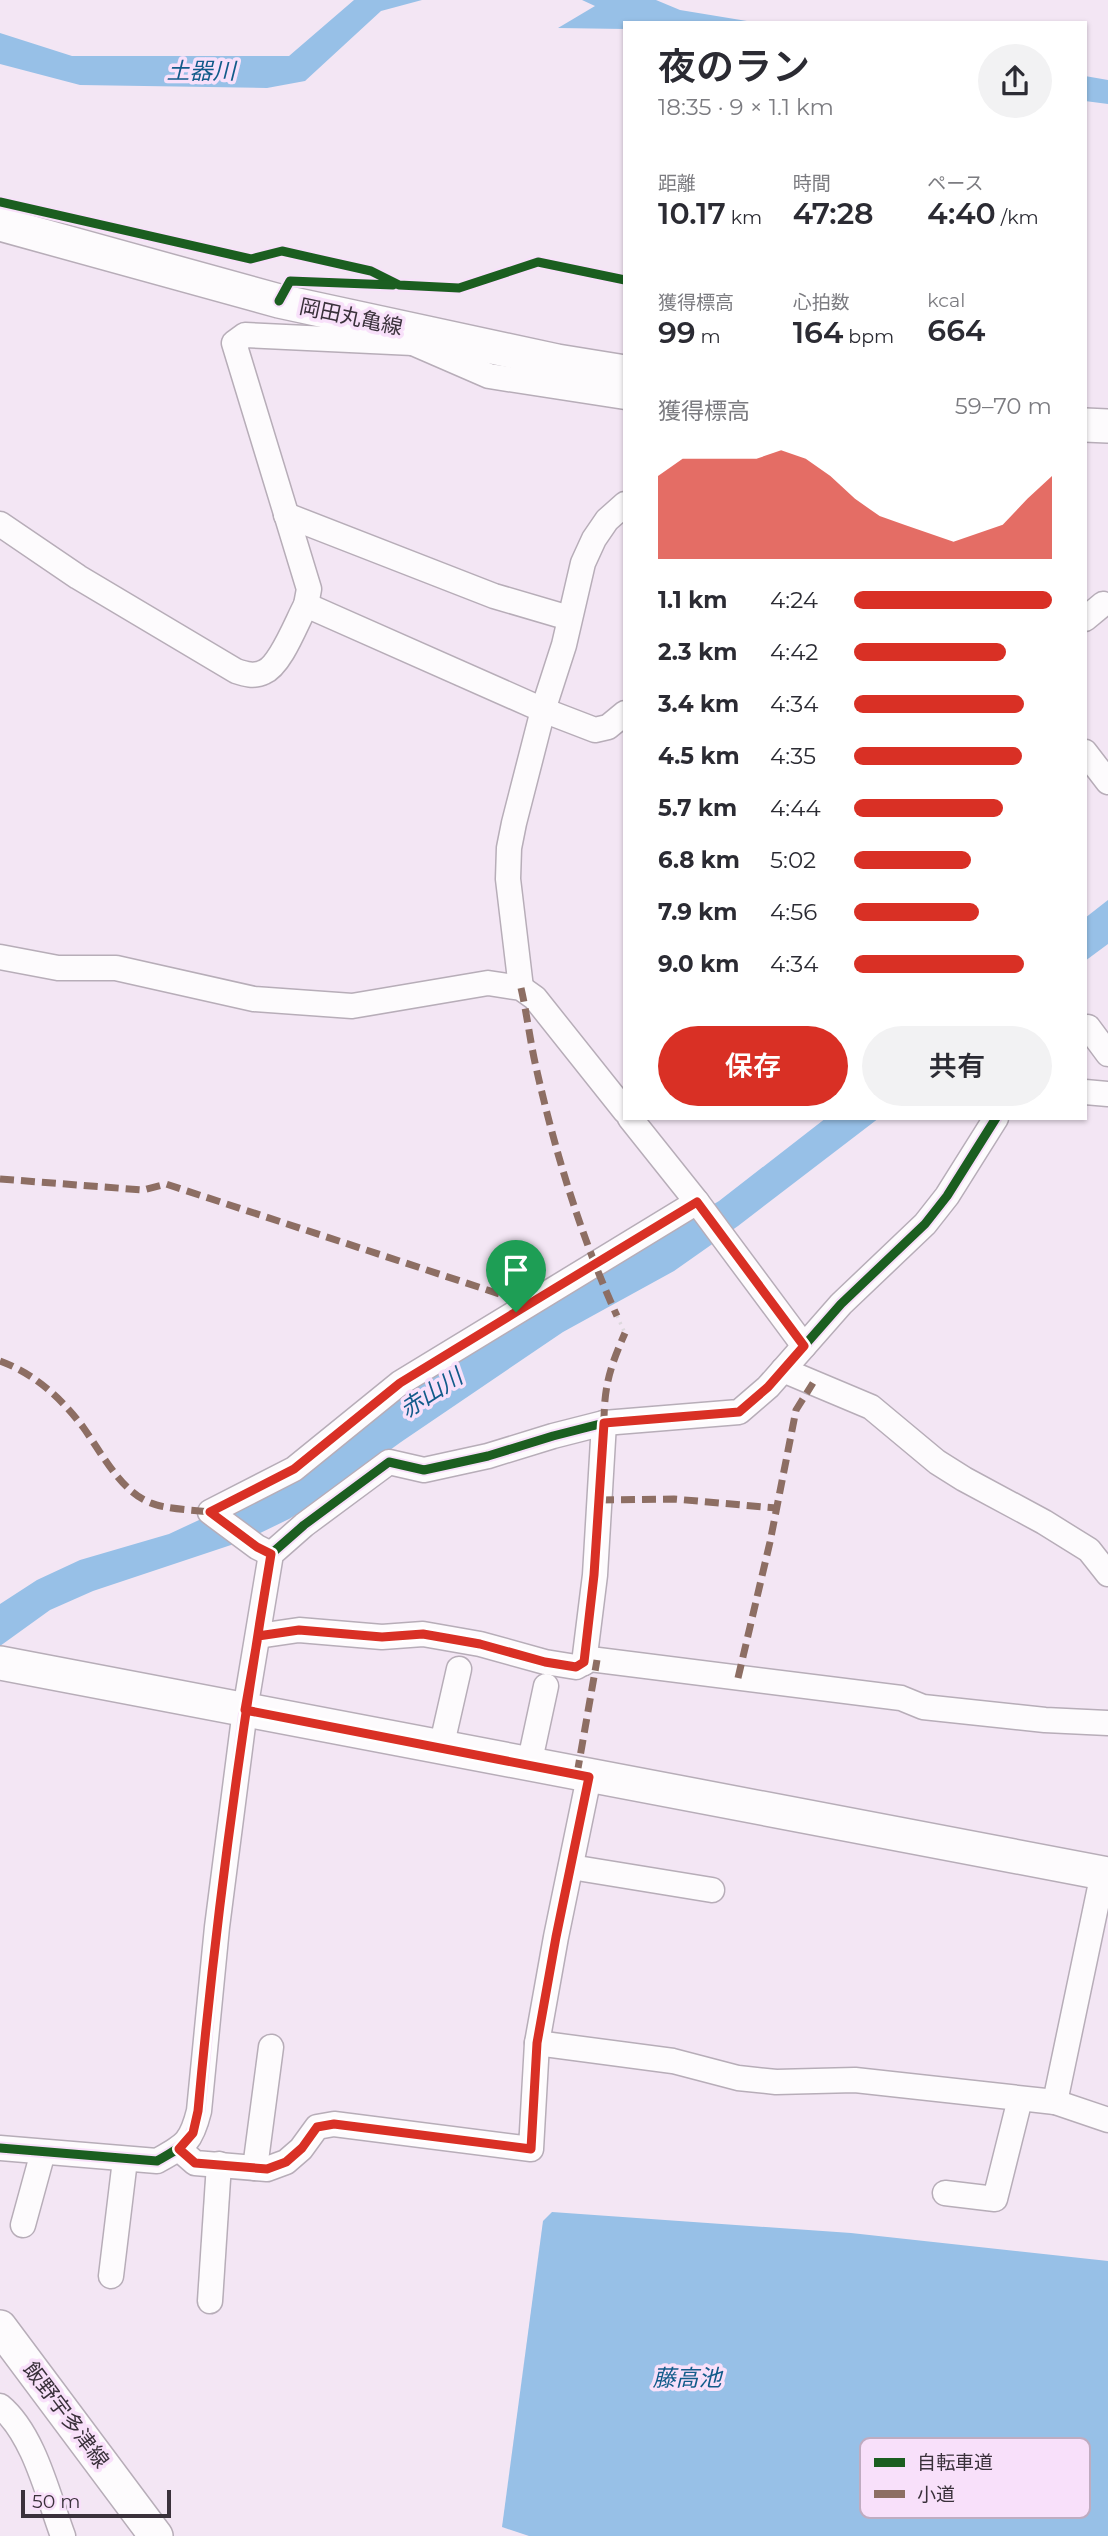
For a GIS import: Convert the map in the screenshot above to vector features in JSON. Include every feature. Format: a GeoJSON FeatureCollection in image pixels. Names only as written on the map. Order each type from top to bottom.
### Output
{"type":"FeatureCollection","features":[{"type":"Feature","properties":{"kind":"street","name":"岡田丸亀線"},"geometry":{"type":"LineString","coordinates":[[0,224],[416,337],[623,372]]}},
{"type":"Feature","properties":{"kind":"street"},"geometry":{"type":"LineString","coordinates":[[0,524],[78,578],[236,671],[250,675],[265,672],[276,661],[306,605],[309,589],[234,343],[244,335],[416,337],[489,376],[623,397]]}},
{"type":"Feature","properties":{"kind":"street"},"geometry":{"type":"LineString","coordinates":[[1087,425],[1108,426]]}},
{"type":"Feature","properties":{"kind":"street"},"geometry":{"type":"LineString","coordinates":[[521,988],[510,910],[509,848],[543,710],[564,645],[583,562],[607,520],[623,506]]}},
{"type":"Feature","properties":{"kind":"street"},"geometry":{"type":"LineString","coordinates":[[286,515],[494,596],[569,618]]}},
{"type":"Feature","properties":{"kind":"street"},"geometry":{"type":"LineString","coordinates":[[306,605],[543,710],[595,730],[608,727],[623,715]]}},
{"type":"Feature","properties":{"kind":"street"},"geometry":{"type":"LineString","coordinates":[[1087,755],[1108,782]]}},
{"type":"Feature","properties":{"kind":"street"},"geometry":{"type":"LineString","coordinates":[[0,957],[58,968],[116,968],[254,999],[352,1006],[488,983],[521,988],[535,998],[623,1108]]}},
{"type":"Feature","properties":{"kind":"street"},"geometry":{"type":"LineString","coordinates":[[1088,1027],[1108,1054]]}},
{"type":"Feature","properties":{"kind":"street"},"geometry":{"type":"LineString","coordinates":[[1087,1092],[1108,1094]]}},
{"type":"Feature","properties":{"kind":"street"},"geometry":{"type":"LineString","coordinates":[[632,1120],[697,1202],[804,1346]]}},
{"type":"Feature","properties":{"kind":"street"},"geometry":{"type":"LineString","coordinates":[[264,1551],[389,1462],[424,1471],[604,1423],[739,1412],[768,1387],[841,1304],[925,1224],[947,1196],[995,1120]]}},
{"type":"Feature","properties":{"kind":"street"},"geometry":{"type":"LineString","coordinates":[[264,1551],[210,1512],[294,1469],[400,1383],[697,1202]]}},
{"type":"Feature","properties":{"kind":"street"},"geometry":{"type":"LineString","coordinates":[[783,1370],[872,1407],[946,1468],[1089,1550],[1108,1574]]}},
{"type":"Feature","properties":{"kind":"street"},"geometry":{"type":"LineString","coordinates":[[584,1662],[594,1575],[604,1423]]}},
{"type":"Feature","properties":{"kind":"street"},"geometry":{"type":"LineString","coordinates":[[0,2148],[157,2161],[179,2149],[193,2133],[198,2111],[217,1927],[245,1710],[258,1636],[264,1551]]}},
{"type":"Feature","properties":{"kind":"street"},"geometry":{"type":"LineString","coordinates":[[258,1636],[299,1630],[382,1637],[423,1634],[480,1644],[545,1662],[576,1667],[590,1659],[901,1698],[923,1707],[1045,1720],[1108,1723]]}},
{"type":"Feature","properties":{"kind":"street"},"geometry":{"type":"LineString","coordinates":[[0,1662],[1105,1874],[1055,2102]]}},
{"type":"Feature","properties":{"kind":"street"},"geometry":{"type":"LineString","coordinates":[[441,1748],[459,1669]]}},
{"type":"Feature","properties":{"kind":"street"},"geometry":{"type":"LineString","coordinates":[[528,1765],[546,1686]]}},
{"type":"Feature","properties":{"kind":"street"},"geometry":{"type":"LineString","coordinates":[[179,2149],[195,2163],[267,2169],[286,2162],[302,2148],[317,2127],[334,2124],[531,2149],[537,2043],[589,1777]]}},
{"type":"Feature","properties":{"kind":"street"},"geometry":{"type":"LineString","coordinates":[[571,1867],[712,1889]]}},
{"type":"Feature","properties":{"kind":"street"},"geometry":{"type":"LineString","coordinates":[[537,2043],[673,2062],[738,2078],[776,2082],[855,2080],[1055,2102],[1108,2120]]}},
{"type":"Feature","properties":{"kind":"street"},"geometry":{"type":"LineString","coordinates":[[255,2168],[271,2047]]}},
{"type":"Feature","properties":{"kind":"street"},"geometry":{"type":"LineString","coordinates":[[945,2193],[995,2199],[1020,2098]]}},
{"type":"Feature","properties":{"kind":"street"},"geometry":{"type":"LineString","coordinates":[[23,2225],[43,2152]]}},
{"type":"Feature","properties":{"kind":"street"},"geometry":{"type":"LineString","coordinates":[[111,2276],[125,2160]]}},
{"type":"Feature","properties":{"kind":"street"},"geometry":{"type":"LineString","coordinates":[[209,2301],[219,2164]]}},
{"type":"Feature","properties":{"kind":"street","name":"飯野宇多津線"},"geometry":{"type":"LineString","coordinates":[[0,2327],[156,2536]]}},
{"type":"Feature","properties":{"kind":"street"},"geometry":{"type":"LineString","coordinates":[[0,2406],[19,2427],[35,2459],[63,2536]]}},
{"type":"Feature","properties":{"kind":"path"},"geometry":{"type":"LineString","coordinates":[[617,1316],[625,1333]]}},
{"type":"Feature","properties":{"kind":"water","name":"土器川"},"geometry":{"type":"Polygon","coordinates":[[[354,0],[422,0],[381,11],[305,81],[267,88],[80,85],[0,64],[0,33],[72,56],[289,56],[354,0]]]}},
{"type":"Feature","properties":{"kind":"water"},"geometry":{"type":"Polygon","coordinates":[[[582,0],[656,0],[680,10],[747,21],[623,21],[623,29],[558,28],[595,6],[582,0]]]}},
{"type":"Feature","properties":{"kind":"water"},"geometry":{"type":"Polygon","coordinates":[[[1087,76],[1108,80],[1108,104],[1087,101],[1087,76]]]}},
{"type":"Feature","properties":{"kind":"water"},"geometry":{"type":"Polygon","coordinates":[[[1108,900],[1108,944],[1087,960],[1087,916],[1108,900]]]}},
{"type":"Feature","properties":{"kind":"water","name":"赤山川"},"geometry":{"type":"Polygon","coordinates":[[[823,1120],[876,1120],[738,1226],[674,1271],[563,1332],[325,1497],[289,1519],[246,1540],[93,1591],[50,1610],[0,1646],[0,1604],[37,1580],[80,1560],[169,1534],[274,1485],[380,1408],[719,1201],[823,1120]]]}},
{"type":"Feature","properties":{"kind":"water","name":"藤高池"},"geometry":{"type":"Polygon","coordinates":[[[552,2212],[851,2233],[1108,2261],[1108,2536],[529,2536],[502,2527],[543,2221],[552,2212]]]}},
{"type":"Feature","properties":{"kind":"marked path"},"geometry":{"type":"LineString","coordinates":[[521,988],[536,1067],[560,1162],[592,1256],[617,1316]]}},
{"type":"Feature","properties":{"kind":"marked path"},"geometry":{"type":"LineString","coordinates":[[0,1179],[143,1190],[166,1184],[530,1304]]}},
{"type":"Feature","properties":{"kind":"marked path"},"geometry":{"type":"LineString","coordinates":[[604,1423],[609,1377],[625,1333]]}},
{"type":"Feature","properties":{"kind":"marked path"},"geometry":{"type":"LineString","coordinates":[[0,1361],[36,1380],[66,1406],[121,1481],[140,1498],[163,1507],[210,1512]]}},
{"type":"Feature","properties":{"kind":"marked path"},"geometry":{"type":"LineString","coordinates":[[738,1678],[770,1542],[796,1410],[813,1383]]}},
{"type":"Feature","properties":{"kind":"marked path"},"geometry":{"type":"LineString","coordinates":[[600,1500],[674,1499],[776,1508]]}},
{"type":"Feature","properties":{"kind":"marked path"},"geometry":{"type":"LineString","coordinates":[[577,1774],[597,1660]]}},
{"type":"Feature","properties":{"kind":"cycle path"},"geometry":{"type":"LineString","coordinates":[[0,202],[251,259],[282,251],[371,271],[399,285],[459,288],[538,262],[623,280]]}},
{"type":"Feature","properties":{"kind":"cycle path"},"geometry":{"type":"LineString","coordinates":[[279,301],[290,281],[393,285]]}},
{"type":"Feature","properties":{"kind":"cycle path"},"geometry":{"type":"LineString","coordinates":[[0,2148],[157,2161],[180,2147],[190,2137],[199,2111],[217,1927],[245,1710],[271,1554],[304,1525],[389,1462],[424,1470],[488,1456],[604,1423],[739,1412],[768,1387],[841,1304],[925,1224],[947,1196],[995,1120]]}},
{"type":"Feature","properties":{"kind":"route"},"geometry":{"type":"LineString","coordinates":[[516,1312],[400,1383],[294,1469],[210,1512],[257,1547],[271,1554],[245,1710],[217,1927],[198,2111],[193,2133],[179,2149],[195,2163],[267,2169],[286,2162],[302,2148],[317,2127],[334,2124],[531,2149],[537,2043],[589,1777],[245,1710],[258,1636],[299,1630],[382,1637],[423,1634],[480,1644],[545,1662],[576,1667],[584,1662],[594,1575],[604,1423],[739,1412],[768,1387],[804,1346],[697,1202],[516,1312]]}}]}
